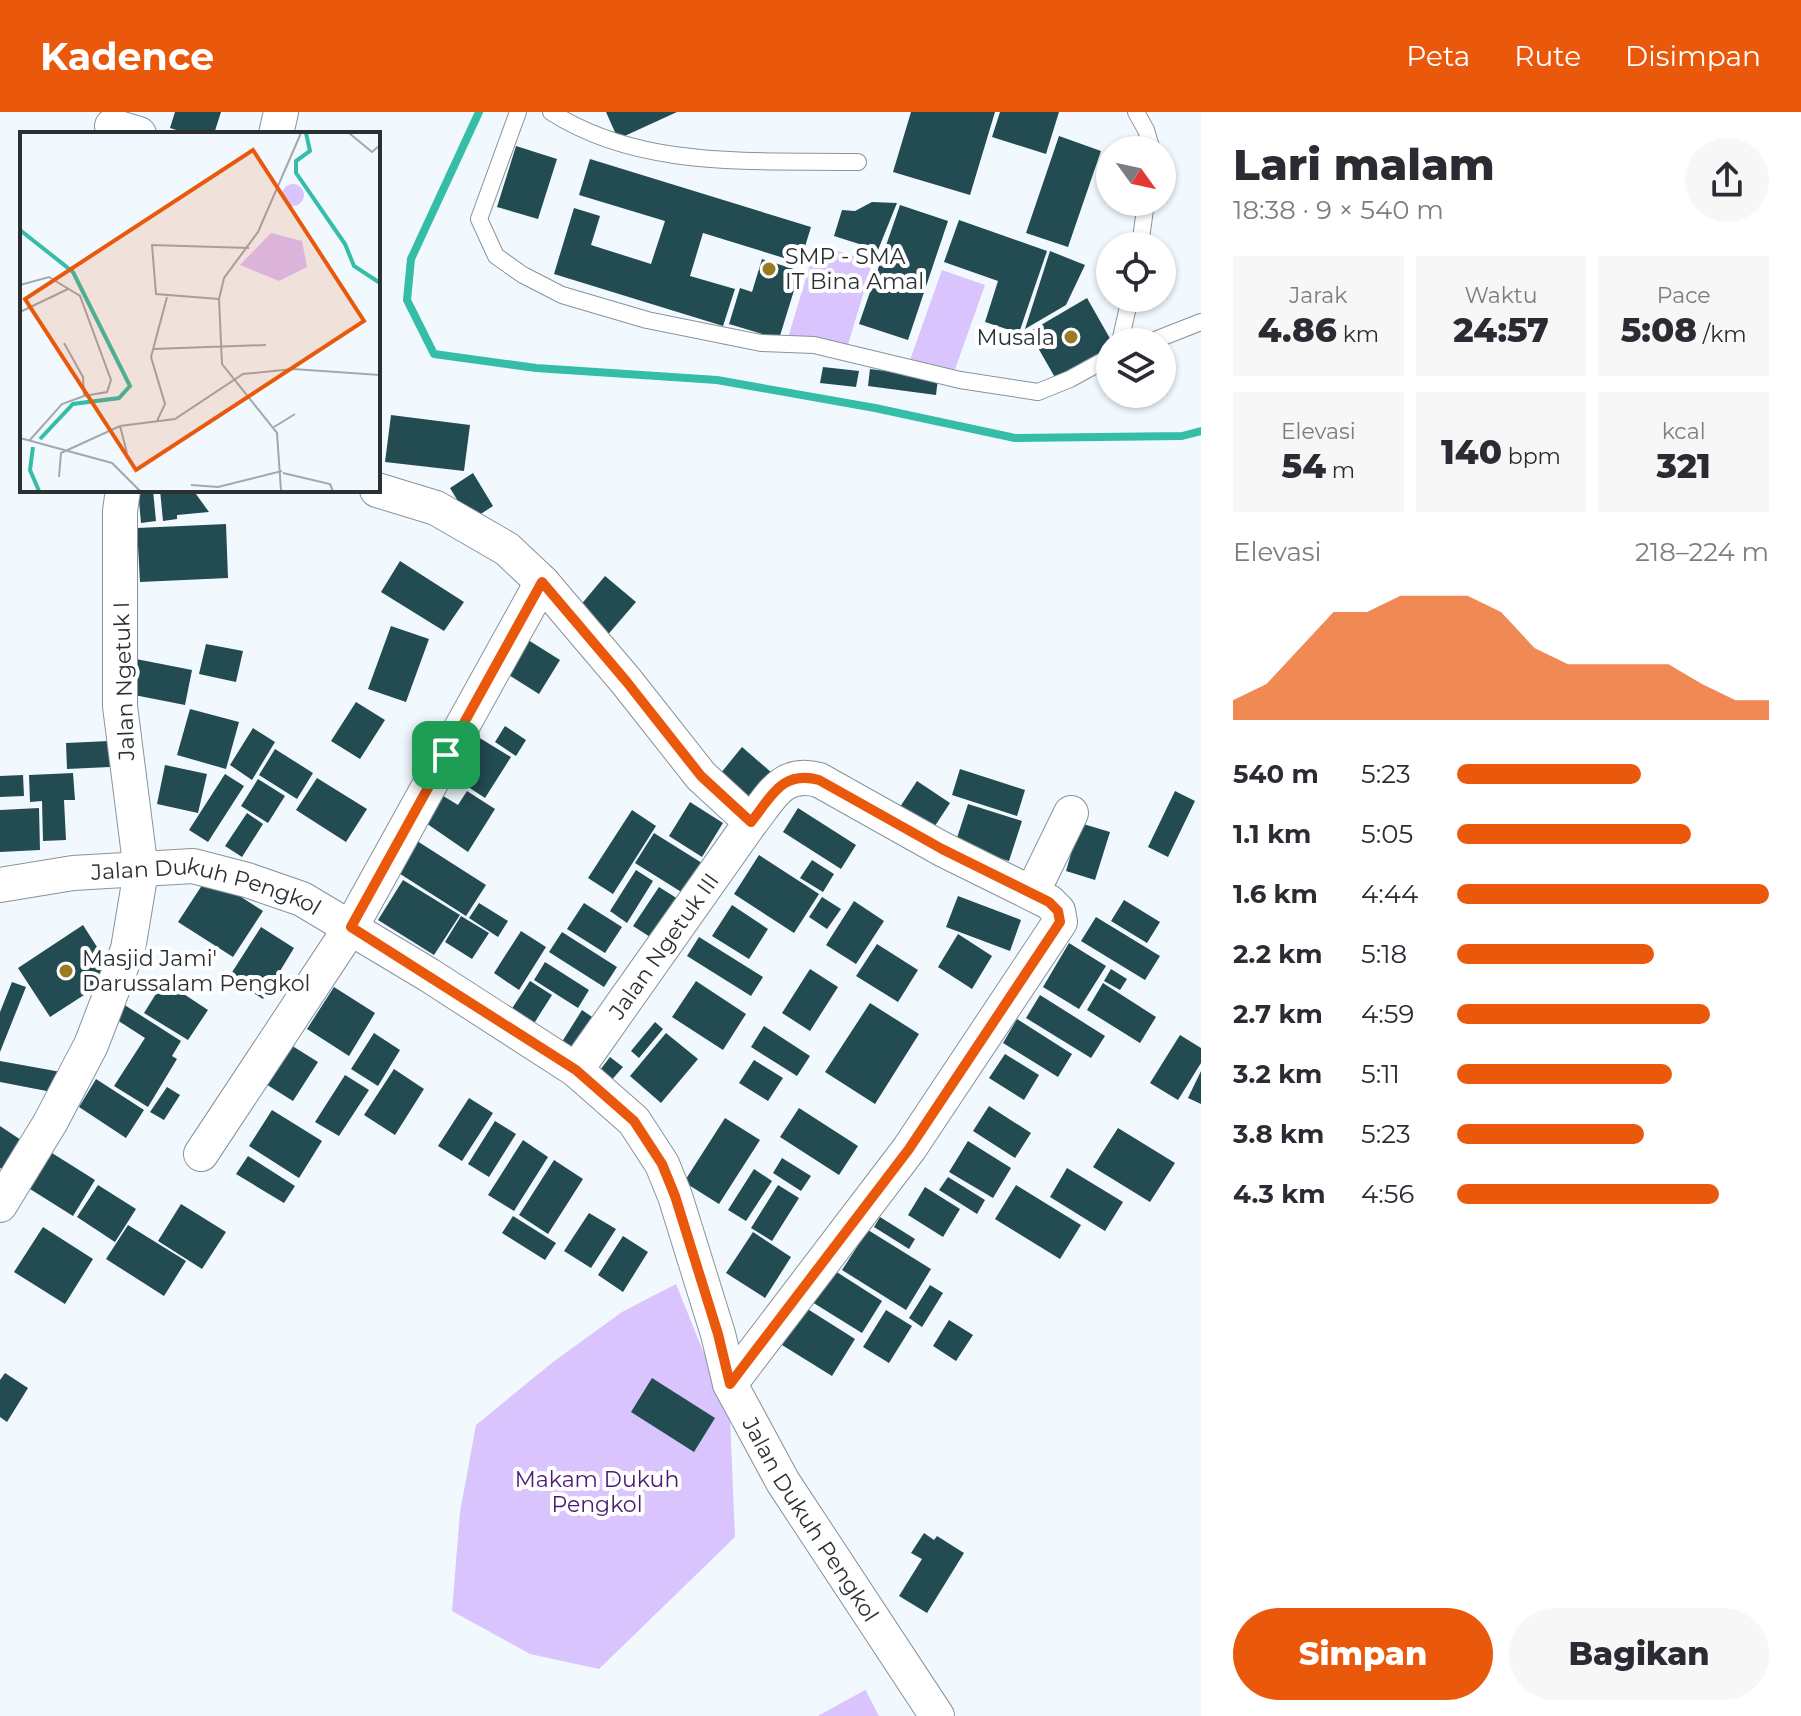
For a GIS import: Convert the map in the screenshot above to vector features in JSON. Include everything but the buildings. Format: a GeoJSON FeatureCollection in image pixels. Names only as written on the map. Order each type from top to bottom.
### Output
{"type":"FeatureCollection","features":[{"type":"Feature","properties":{"kind":"street"},"geometry":{"type":"LineString","coordinates":[[276,132],[281,112]]}},
{"type":"Feature","properties":{"kind":"street"},"geometry":{"type":"LineString","coordinates":[[380,491],[436,508],[507,549],[542,582],[701,776],[751,822]]}},
{"type":"Feature","properties":{"kind":"street","name":"Jalan Ngetuk I"},"geometry":{"type":"LineString","coordinates":[[0,1205],[50,1123],[91,1045],[128,949],[141,871],[120,706],[120,511],[123,492]]}},
{"type":"Feature","properties":{"kind":"street"},"geometry":{"type":"LineString","coordinates":[[201,1154],[351,927],[542,582]]}},
{"type":"Feature","properties":{"kind":"street","name":"Jalan Ngetuk III"},"geometry":{"type":"LineString","coordinates":[[576,1070],[751,822],[781,784],[802,775],[819,780],[942,849],[1032,893]]}},
{"type":"Feature","properties":{"kind":"street"},"geometry":{"type":"LineString","coordinates":[[730,1384],[909,1149],[1060,922],[1058,911],[1032,893],[1071,813]]}},
{"type":"Feature","properties":{"kind":"street","name":"Jalan Dukuh Pengkol"},"geometry":{"type":"LineString","coordinates":[[0,885],[73,873],[193,866],[302,899],[576,1070],[634,1121],[662,1164],[679,1210],[718,1334],[730,1384],[783,1482],[937,1716]]}},
{"type":"Feature","properties":{"kind":"lane"},"geometry":{"type":"LineString","coordinates":[[518,112],[479,219],[496,256],[523,275],[562,295],[647,320],[761,343],[814,345],[960,380],[1038,392],[1096,365]]}},
{"type":"Feature","properties":{"kind":"lane"},"geometry":{"type":"LineString","coordinates":[[551,112],[597,137],[628,148],[732,159],[858,162]]}},
{"type":"Feature","properties":{"kind":"lane"},"geometry":{"type":"LineString","coordinates":[[1136,112],[1146,136]]}},
{"type":"Feature","properties":{"kind":"lane"},"geometry":{"type":"LineString","coordinates":[[1176,332],[1201,322]]}},
{"type":"Feature","properties":{"kind":"green space"},"geometry":{"type":"Polygon","coordinates":[[[816,245],[873,261],[844,358],[787,341],[816,245]]]}},
{"type":"Feature","properties":{"kind":"green space"},"geometry":{"type":"Polygon","coordinates":[[[942,270],[985,285],[953,375],[910,360],[942,270]]]}},
{"type":"Feature","properties":{"kind":"green space","name":"Makam Dukuh Pengkol"},"geometry":{"type":"Polygon","coordinates":[[[676,1284],[730,1418],[735,1537],[599,1669],[530,1654],[452,1611],[460,1512],[476,1425],[553,1362],[622,1312],[676,1284]]]}},
{"type":"Feature","properties":{"kind":"green space"},"geometry":{"type":"Polygon","coordinates":[[[865,1690],[879,1716],[818,1716],[865,1690]]]}},
{"type":"Feature","properties":{"kind":"waterway"},"geometry":{"type":"LineString","coordinates":[[479,112],[411,259],[407,300],[434,354],[536,368],[717,380],[875,408],[1015,438],[1182,436],[1201,431]]}},
{"type":"Feature","properties":{"kind":"place","name":"SMP - SMA IT Bina Amal"},"geometry":{"type":"Point","coordinates":[769,269]}},
{"type":"Feature","properties":{"kind":"place","name":"Musala"},"geometry":{"type":"Point","coordinates":[1071,337]}},
{"type":"Feature","properties":{"kind":"place","name":"Masjid Jami' Darussalam Pengkol"},"geometry":{"type":"Point","coordinates":[66,971]}},
{"type":"Feature","properties":{"kind":"route"},"geometry":{"type":"LineString","coordinates":[[542,582],[701,776],[751,822],[781,784],[802,775],[819,780],[942,849],[1049,902],[1058,911],[1060,922],[909,1149],[730,1384],[718,1334],[675,1196],[662,1164],[634,1121],[576,1070],[351,927],[446,755],[542,582]]}}]}
